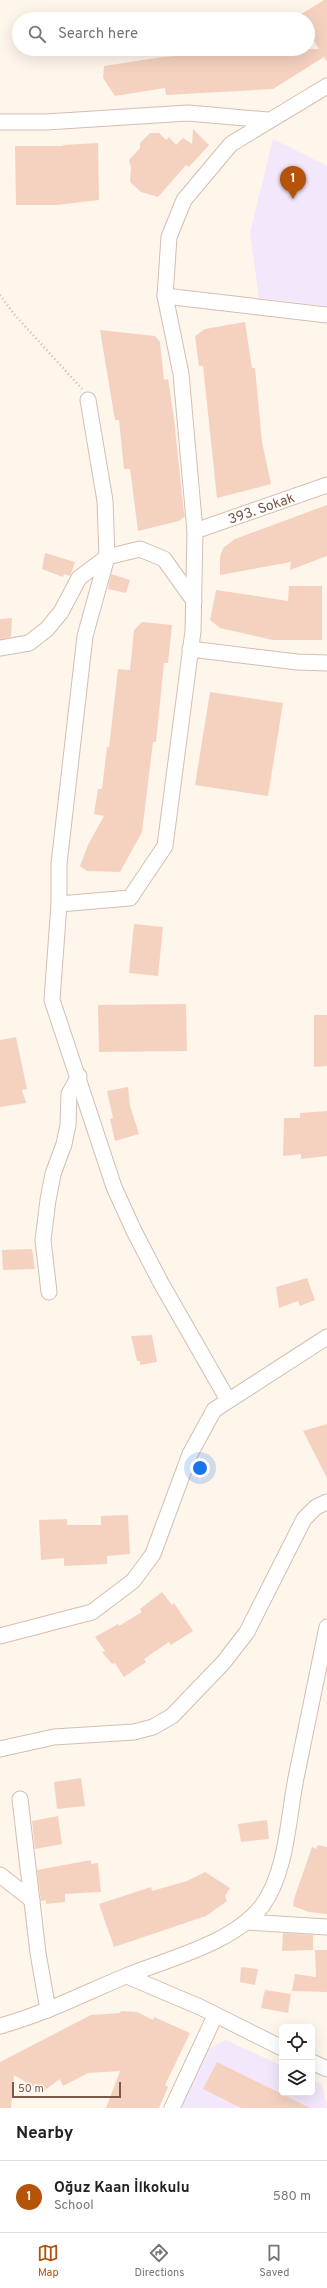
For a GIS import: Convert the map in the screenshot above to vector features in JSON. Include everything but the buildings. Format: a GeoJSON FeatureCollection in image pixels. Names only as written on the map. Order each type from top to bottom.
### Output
{"type":"FeatureCollection","features":[{"type":"Feature","properties":{"kind":"street"},"geometry":{"type":"LineString","coordinates":[[59,904],[130,898],[165,846],[190,649],[194,601],[195,530],[181,374],[165,296],[169,237],[184,200],[231,144],[268,120],[327,86]]}},
{"type":"Feature","properties":{"kind":"street"},"geometry":{"type":"LineString","coordinates":[[0,122],[46,122],[188,113],[268,120]]}},
{"type":"Feature","properties":{"kind":"street"},"geometry":{"type":"LineString","coordinates":[[165,296],[327,315]]}},
{"type":"Feature","properties":{"kind":"street"},"geometry":{"type":"LineString","coordinates":[[88,400],[105,501],[108,557],[85,636],[59,864],[59,904],[52,1000],[79,1076],[114,1187],[134,1231],[228,1400]]}},
{"type":"Feature","properties":{"kind":"street","name":"393. Sokak"},"geometry":{"type":"LineString","coordinates":[[195,530],[327,485]]}},
{"type":"Feature","properties":{"kind":"street"},"geometry":{"type":"LineString","coordinates":[[0,648],[30,643],[47,629],[61,612],[79,578],[108,557],[140,549],[164,558],[194,601]]}},
{"type":"Feature","properties":{"kind":"street"},"geometry":{"type":"LineString","coordinates":[[190,649],[297,662],[327,663]]}},
{"type":"Feature","properties":{"kind":"street"},"geometry":{"type":"LineString","coordinates":[[49,1292],[43,1240],[48,1200],[53,1174],[65,1138],[69,1094],[79,1076]]}},
{"type":"Feature","properties":{"kind":"street"},"geometry":{"type":"LineString","coordinates":[[0,1636],[92,1612],[133,1581],[152,1554],[190,1454],[214,1410],[327,1337]]}},
{"type":"Feature","properties":{"kind":"street"},"geometry":{"type":"LineString","coordinates":[[0,1749],[54,1736],[134,1732],[153,1727],[172,1716],[236,1648],[258,1614],[304,1519],[316,1507],[327,1502]]}},
{"type":"Feature","properties":{"kind":"street"},"geometry":{"type":"LineString","coordinates":[[0,2026],[48,2010],[127,1976],[218,1940],[247,1922],[262,1905],[271,1888],[286,1847],[296,1780],[327,1627]]}},
{"type":"Feature","properties":{"kind":"street"},"geometry":{"type":"LineString","coordinates":[[20,1799],[38,1953],[48,2010]]}},
{"type":"Feature","properties":{"kind":"street"},"geometry":{"type":"LineString","coordinates":[[0,1875],[32,1900]]}},
{"type":"Feature","properties":{"kind":"street"},"geometry":{"type":"LineString","coordinates":[[247,1922],[327,1928]]}},
{"type":"Feature","properties":{"kind":"street"},"geometry":{"type":"LineString","coordinates":[[127,1976],[200,2007],[215,2016],[279,2047]]}},
{"type":"Feature","properties":{"kind":"street"},"geometry":{"type":"LineString","coordinates":[[172,2108],[215,2016]]}},
{"type":"Feature","properties":{"kind":"street"},"geometry":{"type":"LineString","coordinates":[[315,2064],[327,2070]]}},
{"type":"Feature","properties":{"kind":"path"},"geometry":{"type":"LineString","coordinates":[[0,296],[34,336],[80,384],[88,400]]}},
{"type":"Feature","properties":{"kind":"shaded area"},"geometry":{"type":"Polygon","coordinates":[[[273,139],[327,166],[327,306],[259,298],[250,233],[273,139]]]}},
{"type":"Feature","properties":{"kind":"shaded area"},"geometry":{"type":"Polygon","coordinates":[[[226,2040],[279,2065],[279,2096],[315,2096],[315,2082],[322,2085],[327,2108],[181,2108],[206,2050],[226,2040]]]}},
{"type":"Feature","properties":{"kind":"place","name":"Oğuz Kaan İlkokulu"},"geometry":{"type":"Point","coordinates":[293,199]}}]}
